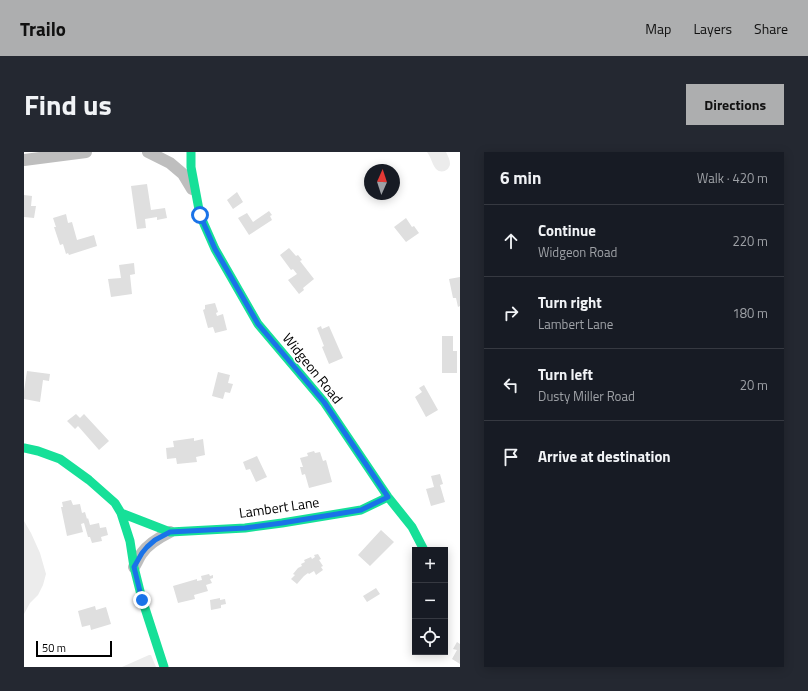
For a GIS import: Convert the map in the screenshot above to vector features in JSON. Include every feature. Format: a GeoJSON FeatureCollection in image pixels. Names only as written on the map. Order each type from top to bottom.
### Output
{"type":"FeatureCollection","features":[{"type":"Feature","properties":{"kind":"street"},"geometry":{"type":"LineString","coordinates":[[24,160],[86,152]]}},
{"type":"Feature","properties":{"kind":"street","name":"Widgeon Road"},"geometry":{"type":"LineString","coordinates":[[148,152],[170,163],[183,174],[196,195]]}},
{"type":"Feature","properties":{"kind":"street","name":"Widgeon Road"},"geometry":{"type":"LineString","coordinates":[[191,152],[191,167],[200,215],[215,249],[258,324],[324,402],[388,497],[412,527],[422,547]]}},
{"type":"Feature","properties":{"kind":"street"},"geometry":{"type":"LineString","coordinates":[[24,448],[38,451],[60,459],[89,480],[114,503],[121,513],[131,546],[134,567],[142,600],[164,667]]}},
{"type":"Feature","properties":{"kind":"street","name":"Lambert Lane"},"geometry":{"type":"LineString","coordinates":[[121,513],[170,532],[245,528],[361,510],[388,497]]}},
{"type":"Feature","properties":{"kind":"street","name":"Lambert Lane"},"geometry":{"type":"LineString","coordinates":[[134,567],[147,547],[155,540],[170,532]]}},
{"type":"Feature","properties":{"kind":"shaded area"},"geometry":{"type":"Polygon","coordinates":[[[427,152],[446,152],[450,162],[448,168],[446,170],[438,171],[433,165],[427,152]]]}},
{"type":"Feature","properties":{"kind":"shaded area"},"geometry":{"type":"Polygon","coordinates":[[[24,521],[40,553],[46,574],[38,595],[30,603],[24,614],[24,521]]]}},
{"type":"Feature","properties":{"kind":"shaded area"},"geometry":{"type":"Polygon","coordinates":[[[149,655],[151,655],[156,667],[122,667],[149,655]]]}},
{"type":"Feature","properties":{"kind":"building"},"geometry":{"type":"Polygon","coordinates":[[[147,184],[151,210],[165,208],[167,218],[157,220],[157,217],[145,219],[146,228],[137,229],[131,186],[147,184]]]}},
{"type":"Feature","properties":{"kind":"building"},"geometry":{"type":"Polygon","coordinates":[[[237,192],[243,202],[233,209],[227,200],[237,192]]]}},
{"type":"Feature","properties":{"kind":"building"},"geometry":{"type":"Polygon","coordinates":[[[24,195],[32,196],[31,206],[36,206],[34,218],[24,217],[24,195]]]}},
{"type":"Feature","properties":{"kind":"building"},"geometry":{"type":"Polygon","coordinates":[[[269,211],[272,215],[270,216],[272,220],[249,235],[238,218],[247,213],[253,222],[269,211]]]}},
{"type":"Feature","properties":{"kind":"building"},"geometry":{"type":"Polygon","coordinates":[[[66,214],[68,223],[72,222],[77,240],[94,235],[97,246],[69,255],[68,253],[66,254],[63,244],[60,245],[54,227],[56,227],[53,218],[66,214]]]}},
{"type":"Feature","properties":{"kind":"building"},"geometry":{"type":"Polygon","coordinates":[[[406,218],[412,227],[414,226],[419,233],[406,242],[394,227],[406,218]]]}},
{"type":"Feature","properties":{"kind":"building"},"geometry":{"type":"Polygon","coordinates":[[[289,248],[296,256],[298,255],[302,260],[300,261],[314,279],[303,288],[304,290],[299,294],[288,280],[297,274],[293,269],[291,270],[280,255],[289,248]]]}},
{"type":"Feature","properties":{"kind":"building"},"geometry":{"type":"Polygon","coordinates":[[[134,263],[135,274],[130,275],[132,294],[111,297],[108,279],[121,278],[119,265],[134,263]]]}},
{"type":"Feature","properties":{"kind":"building"},"geometry":{"type":"Polygon","coordinates":[[[460,277],[460,306],[458,307],[456,298],[453,298],[449,279],[460,277]]]}},
{"type":"Feature","properties":{"kind":"building"},"geometry":{"type":"Polygon","coordinates":[[[215,303],[218,312],[216,313],[217,316],[223,314],[227,330],[215,333],[213,327],[208,328],[203,310],[205,309],[205,305],[215,303]]]}},
{"type":"Feature","properties":{"kind":"building"},"geometry":{"type":"Polygon","coordinates":[[[321,326],[322,329],[329,326],[343,358],[329,364],[322,347],[324,346],[317,328],[321,326]]]}},
{"type":"Feature","properties":{"kind":"building"},"geometry":{"type":"Polygon","coordinates":[[[442,336],[453,336],[453,351],[457,351],[457,373],[442,373],[442,336]]]}},
{"type":"Feature","properties":{"kind":"building"},"geometry":{"type":"Polygon","coordinates":[[[27,371],[50,374],[49,381],[43,380],[40,402],[24,399],[27,371]]]}},
{"type":"Feature","properties":{"kind":"building"},"geometry":{"type":"Polygon","coordinates":[[[218,372],[230,375],[228,383],[233,384],[230,393],[225,392],[223,399],[212,396],[218,372]]]}},
{"type":"Feature","properties":{"kind":"building"},"geometry":{"type":"Polygon","coordinates":[[[424,385],[438,410],[426,417],[415,397],[422,392],[419,388],[424,385]]]}},
{"type":"Feature","properties":{"kind":"building"},"geometry":{"type":"Polygon","coordinates":[[[76,414],[80,418],[84,414],[109,441],[99,450],[78,426],[75,429],[67,421],[76,414]]]}},
{"type":"Feature","properties":{"kind":"building"},"geometry":{"type":"Polygon","coordinates":[[[194,438],[194,441],[203,439],[205,455],[196,457],[197,462],[177,464],[176,458],[167,459],[166,448],[174,447],[173,441],[194,438]]]}},
{"type":"Feature","properties":{"kind":"building"},"geometry":{"type":"Polygon","coordinates":[[[314,451],[315,453],[320,452],[323,461],[326,460],[332,482],[309,488],[305,474],[302,475],[300,467],[303,467],[300,458],[308,456],[307,453],[314,451]]]}},
{"type":"Feature","properties":{"kind":"building"},"geometry":{"type":"Polygon","coordinates":[[[257,456],[267,477],[256,482],[250,469],[246,470],[243,462],[257,456]]]}},
{"type":"Feature","properties":{"kind":"building"},"geometry":{"type":"Polygon","coordinates":[[[440,474],[443,484],[440,485],[445,502],[431,506],[426,489],[434,487],[431,476],[440,474]]]}},
{"type":"Feature","properties":{"kind":"building"},"geometry":{"type":"Polygon","coordinates":[[[71,500],[73,505],[80,504],[82,513],[85,512],[90,525],[99,523],[100,528],[106,527],[108,535],[101,537],[102,541],[92,543],[90,537],[88,537],[84,523],[81,524],[83,532],[67,536],[61,507],[63,507],[62,502],[71,500]]]}},
{"type":"Feature","properties":{"kind":"building"},"geometry":{"type":"Polygon","coordinates":[[[381,530],[394,542],[370,566],[358,555],[381,530]]]}},
{"type":"Feature","properties":{"kind":"building"},"geometry":{"type":"Polygon","coordinates":[[[318,554],[321,559],[319,560],[323,566],[321,567],[323,570],[316,575],[314,571],[309,574],[308,573],[297,584],[291,579],[295,575],[293,574],[298,568],[302,566],[301,564],[305,562],[304,560],[311,557],[312,559],[315,557],[314,555],[318,554]]]}},
{"type":"Feature","properties":{"kind":"building"},"geometry":{"type":"Polygon","coordinates":[[[209,574],[210,576],[213,575],[213,578],[210,579],[212,583],[206,585],[208,591],[194,595],[195,599],[178,603],[173,586],[197,579],[197,581],[202,580],[201,576],[209,574]]]}},
{"type":"Feature","properties":{"kind":"building"},"geometry":{"type":"Polygon","coordinates":[[[376,588],[380,594],[367,602],[363,596],[376,588]]]}},
{"type":"Feature","properties":{"kind":"building"},"geometry":{"type":"Polygon","coordinates":[[[220,598],[220,600],[225,599],[226,604],[221,605],[221,608],[211,610],[210,600],[220,598]]]}},
{"type":"Feature","properties":{"kind":"building"},"geometry":{"type":"Polygon","coordinates":[[[95,606],[96,610],[106,607],[111,624],[91,630],[90,625],[82,627],[78,611],[95,606]]]}},
{"type":"Feature","properties":{"kind":"building"},"geometry":{"type":"Polygon","coordinates":[[[457,642],[460,644],[460,664],[452,659],[457,650],[453,649],[457,642]]]}},
{"type":"Feature","properties":{"kind":"traffic: fast"},"geometry":{"type":"LineString","coordinates":[[191,152],[191,167],[200,215],[215,249],[258,324],[324,402],[388,497],[412,527],[422,547]]}},
{"type":"Feature","properties":{"kind":"traffic: fast"},"geometry":{"type":"LineString","coordinates":[[24,448],[38,451],[60,459],[89,480],[115,503],[121,513],[130,541],[134,567],[142,599],[164,667]]}},
{"type":"Feature","properties":{"kind":"traffic: fast"},"geometry":{"type":"LineString","coordinates":[[121,513],[170,532],[245,528],[361,510],[388,497]]}},
{"type":"Feature","properties":{"kind":"route"},"geometry":{"type":"LineString","coordinates":[[142,600],[134,567],[147,547],[155,540],[170,532],[245,528],[282,523],[361,510],[388,497],[324,402],[258,324],[215,249],[200,215]]}}]}
